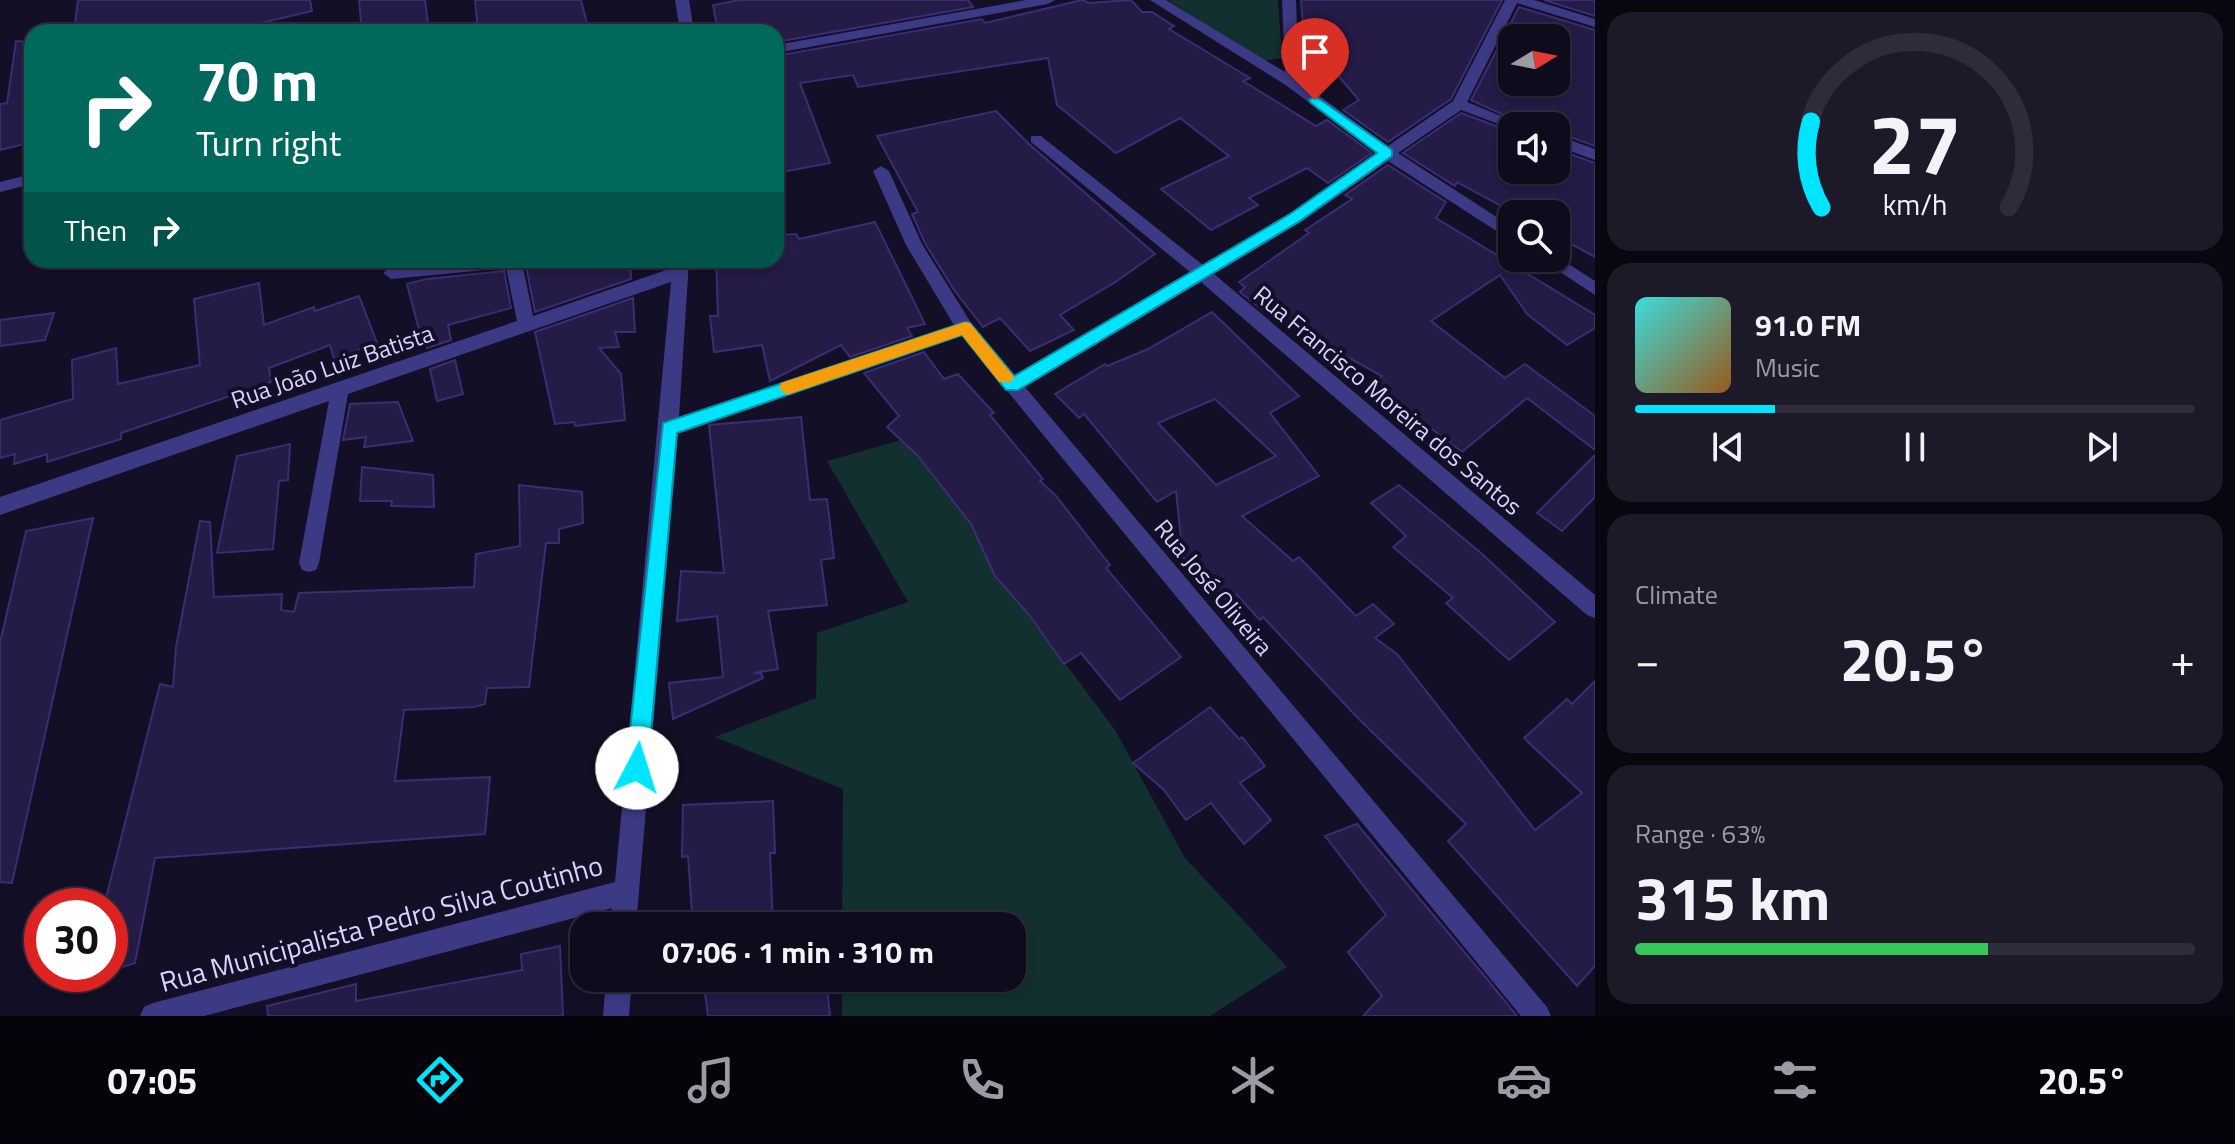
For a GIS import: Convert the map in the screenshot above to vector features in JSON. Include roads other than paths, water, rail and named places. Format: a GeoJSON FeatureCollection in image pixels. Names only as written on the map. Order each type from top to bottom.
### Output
{"type":"FeatureCollection","features":[{"type":"Feature","properties":{"kind":"street"},"geometry":{"type":"LineString","coordinates":[[682,0],[685,24]]}},
{"type":"Feature","properties":{"kind":"street"},"geometry":{"type":"LineString","coordinates":[[784,48],[1048,0]]}},
{"type":"Feature","properties":{"kind":"street"},"geometry":{"type":"LineString","coordinates":[[1157,0],[1292,83],[1387,153],[1498,226]]}},
{"type":"Feature","properties":{"kind":"street"},"geometry":{"type":"LineString","coordinates":[[1289,0],[1292,83]]}},
{"type":"Feature","properties":{"kind":"street"},"geometry":{"type":"LineString","coordinates":[[1012,385],[1295,218],[1459,104],[1512,0]]}},
{"type":"Feature","properties":{"kind":"street"},"geometry":{"type":"LineString","coordinates":[[1520,0],[1595,23]]}},
{"type":"Feature","properties":{"kind":"street"},"geometry":{"type":"LineString","coordinates":[[1459,104],[1498,119]]}},
{"type":"Feature","properties":{"kind":"street","name":"Rua Francisco Moreira dos Santos"},"geometry":{"type":"LineString","coordinates":[[1036,139],[1203,274],[1595,608]]}},
{"type":"Feature","properties":{"kind":"street"},"geometry":{"type":"LineString","coordinates":[[1570,145],[1595,155]]}},
{"type":"Feature","properties":{"kind":"street","name":"Rua José Oliveira"},"geometry":{"type":"LineString","coordinates":[[881,171],[914,245],[965,328],[1538,1016]]}},
{"type":"Feature","properties":{"kind":"street"},"geometry":{"type":"LineString","coordinates":[[0,187],[24,181]]}},
{"type":"Feature","properties":{"kind":"street"},"geometry":{"type":"LineString","coordinates":[[391,273],[445,268]]}},
{"type":"Feature","properties":{"kind":"street"},"geometry":{"type":"LineString","coordinates":[[515,268],[526,324]]}},
{"type":"Feature","properties":{"kind":"street","name":"Rua João Luiz Batista"},"geometry":{"type":"LineString","coordinates":[[0,506],[526,324],[675,268]]}},
{"type":"Feature","properties":{"kind":"street"},"geometry":{"type":"LineString","coordinates":[[624,912],[669,428],[680,268]]}},
{"type":"Feature","properties":{"kind":"street"},"geometry":{"type":"LineString","coordinates":[[1569,272],[1595,289]]}},
{"type":"Feature","properties":{"kind":"street"},"geometry":{"type":"LineString","coordinates":[[669,428],[965,328]]}},
{"type":"Feature","properties":{"kind":"street"},"geometry":{"type":"LineString","coordinates":[[309,563],[340,388]]}},
{"type":"Feature","properties":{"kind":"street","name":"Rua Municipalista Pedro Silva Coutinho"},"geometry":{"type":"LineString","coordinates":[[153,1016],[625,892]]}},
{"type":"Feature","properties":{"kind":"street"},"geometry":{"type":"LineString","coordinates":[[616,1016],[618,992]]}}]}
